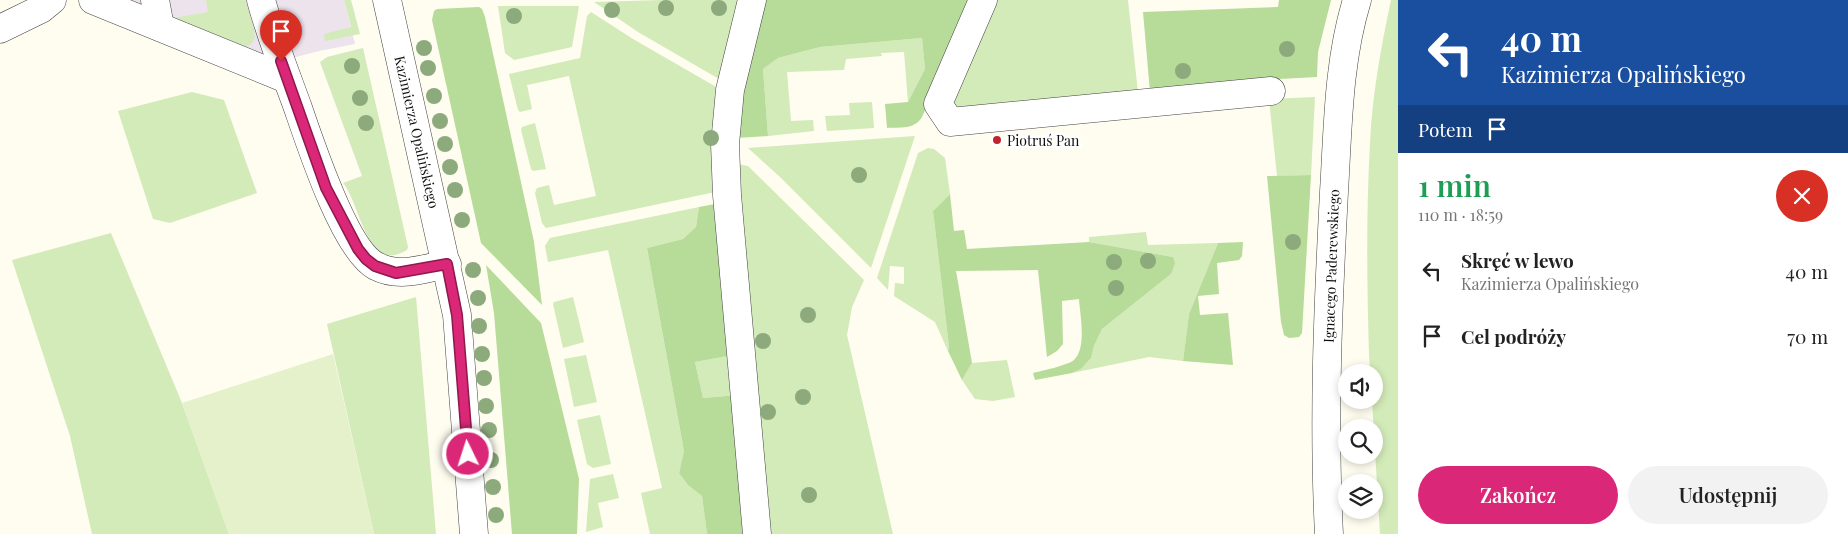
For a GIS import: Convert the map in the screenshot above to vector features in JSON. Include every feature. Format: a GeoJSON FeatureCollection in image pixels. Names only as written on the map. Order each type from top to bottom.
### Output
{"type":"FeatureCollection","features":[{"type":"Feature","properties":{"kind":"street"},"geometry":{"type":"LineString","coordinates":[[0,29],[41,9],[52,0]]}},
{"type":"Feature","properties":{"kind":"street"},"geometry":{"type":"LineString","coordinates":[[93,0],[287,79]]}},
{"type":"Feature","properties":{"kind":"street"},"geometry":{"type":"LineString","coordinates":[[155,0],[160,27]]}},
{"type":"Feature","properties":{"kind":"street"},"geometry":{"type":"LineString","coordinates":[[261,0],[272,37],[326,188],[358,249],[375,266],[396,273],[447,264]]}},
{"type":"Feature","properties":{"kind":"street","name":"Kazimierza Opalińskiego"},"geometry":{"type":"LineString","coordinates":[[387,0],[457,315],[474,534]]}},
{"type":"Feature","properties":{"kind":"street"},"geometry":{"type":"LineString","coordinates":[[752,0],[730,90],[725,144],[727,195],[758,534]]}},
{"type":"Feature","properties":{"kind":"street"},"geometry":{"type":"LineString","coordinates":[[983,0],[938,104],[950,122],[1271,91]]}},
{"type":"Feature","properties":{"kind":"street","name":"Ignacego Paderewskiego"},"geometry":{"type":"LineString","coordinates":[[1329,534],[1327,492],[1329,281],[1340,85],[1346,40],[1357,0]]}},
{"type":"Feature","properties":{"kind":"street"},"geometry":{"type":"LineString","coordinates":[[246,62],[258,59],[267,51],[272,37]]}},
{"type":"Feature","properties":{"kind":"shaded area"},"geometry":{"type":"Polygon","coordinates":[[[111,0],[344,0],[355,44],[281,61],[272,73],[111,0]]]}},
{"type":"Feature","properties":{"kind":"green space"},"geometry":{"type":"Polygon","coordinates":[[[206,0],[245,0],[255,36],[252,43],[244,48],[174,18],[208,12],[206,0]]]}},
{"type":"Feature","properties":{"kind":"green space"},"geometry":{"type":"Polygon","coordinates":[[[344,0],[351,0],[360,34],[325,41],[324,34],[351,27],[344,0]]]}},
{"type":"Feature","properties":{"kind":"green space"},"geometry":{"type":"Polygon","coordinates":[[[743,0],[719,79],[638,32],[594,2],[743,0]]]}},
{"type":"Feature","properties":{"kind":"green space"},"geometry":{"type":"Polygon","coordinates":[[[764,0],[975,0],[922,117],[915,124],[907,127],[887,128],[885,104],[908,102],[925,69],[922,38],[820,47],[778,58],[763,69],[768,136],[736,138],[736,127],[764,0]]]}},
{"type":"Feature","properties":{"kind":"green space"},"geometry":{"type":"Polygon","coordinates":[[[993,0],[1128,0],[1138,93],[960,111],[950,99],[993,0]]]}},
{"type":"Feature","properties":{"kind":"green space"},"geometry":{"type":"Polygon","coordinates":[[[1279,0],[1331,0],[1318,52],[1317,77],[1259,80],[1150,92],[1143,12],[1278,7],[1279,0]]]}},
{"type":"Feature","properties":{"kind":"green space"},"geometry":{"type":"Polygon","coordinates":[[[1391,0],[1398,0],[1398,534],[1380,534],[1379,519],[1383,519],[1383,474],[1376,474],[1376,464],[1383,464],[1383,419],[1373,419],[1373,409],[1383,409],[1383,364],[1370,364],[1369,354],[1368,196],[1373,108],[1380,54],[1391,0]]]}},
{"type":"Feature","properties":{"kind":"green space"},"geometry":{"type":"Polygon","coordinates":[[[498,6],[579,6],[572,47],[514,60],[505,53],[498,6]]]}},
{"type":"Feature","properties":{"kind":"green space"},"geometry":{"type":"Polygon","coordinates":[[[479,7],[482,9],[485,17],[534,242],[542,305],[481,243],[432,20],[434,11],[437,9],[479,7]]]}},
{"type":"Feature","properties":{"kind":"green space"},"geometry":{"type":"Polygon","coordinates":[[[591,12],[633,39],[718,88],[715,192],[546,228],[542,223],[535,193],[537,188],[549,185],[554,205],[596,196],[569,76],[527,85],[532,109],[520,112],[509,74],[580,58],[587,16],[591,12]]]}},
{"type":"Feature","properties":{"kind":"green space"},"geometry":{"type":"Polygon","coordinates":[[[922,38],[925,69],[908,102],[904,52],[881,53],[882,56],[846,59],[844,70],[787,72],[791,121],[813,120],[814,131],[768,136],[763,69],[778,58],[820,47],[922,38]]]}},
{"type":"Feature","properties":{"kind":"green space"},"geometry":{"type":"Polygon","coordinates":[[[363,48],[408,247],[407,250],[393,255],[382,253],[373,245],[366,234],[343,183],[362,176],[320,62],[327,57],[363,48]]]}},
{"type":"Feature","properties":{"kind":"green space"},"geometry":{"type":"Polygon","coordinates":[[[192,92],[224,100],[257,193],[170,223],[153,219],[118,111],[192,92]]]}},
{"type":"Feature","properties":{"kind":"green space"},"geometry":{"type":"Polygon","coordinates":[[[1315,97],[1311,175],[1277,176],[1269,99],[1315,97]]]}},
{"type":"Feature","properties":{"kind":"green space"},"geometry":{"type":"Polygon","coordinates":[[[872,102],[874,128],[827,131],[825,116],[850,115],[849,103],[872,102]]]}},
{"type":"Feature","properties":{"kind":"green space"},"geometry":{"type":"Polygon","coordinates":[[[535,123],[546,169],[533,171],[521,130],[522,127],[535,123]]]}},
{"type":"Feature","properties":{"kind":"green space"},"geometry":{"type":"Polygon","coordinates":[[[915,136],[871,268],[780,177],[748,148],[915,136]]]}},
{"type":"Feature","properties":{"kind":"green space"},"geometry":{"type":"Polygon","coordinates":[[[928,148],[934,149],[945,158],[950,194],[933,211],[949,346],[948,351],[935,322],[894,296],[895,283],[904,284],[904,267],[890,266],[888,290],[877,278],[918,153],[928,148]]]}},
{"type":"Feature","properties":{"kind":"green space"},"geometry":{"type":"Polygon","coordinates":[[[738,164],[748,166],[864,280],[852,307],[847,335],[893,534],[766,534],[738,164]]]}},
{"type":"Feature","properties":{"kind":"green space"},"geometry":{"type":"Polygon","coordinates":[[[1311,175],[1302,333],[1299,337],[1289,338],[1284,335],[1281,322],[1267,176],[1311,175]]]}},
{"type":"Feature","properties":{"kind":"green space"},"geometry":{"type":"Polygon","coordinates":[[[950,194],[954,231],[964,230],[967,249],[1089,242],[1173,257],[1175,263],[1171,274],[1102,329],[1091,358],[1081,369],[1072,373],[1035,380],[1033,373],[1066,364],[1074,360],[1078,355],[1082,340],[1079,299],[1062,301],[1063,344],[1057,351],[1047,357],[1038,270],[956,271],[972,363],[962,380],[948,351],[949,346],[933,211],[950,194]]]}},
{"type":"Feature","properties":{"kind":"green space"},"geometry":{"type":"Polygon","coordinates":[[[715,204],[733,355],[695,362],[703,398],[738,395],[750,534],[707,534],[702,496],[688,485],[679,473],[684,451],[647,248],[683,239],[696,227],[699,207],[715,204]]]}},
{"type":"Feature","properties":{"kind":"green space"},"geometry":{"type":"Polygon","coordinates":[[[699,207],[696,227],[683,239],[647,248],[684,451],[679,473],[688,485],[702,496],[707,534],[650,534],[641,493],[662,488],[608,250],[548,262],[545,246],[550,238],[699,207]]]}},
{"type":"Feature","properties":{"kind":"green space"},"geometry":{"type":"Polygon","coordinates":[[[1146,232],[1148,245],[1218,243],[1189,314],[1183,361],[1149,357],[1072,373],[1081,369],[1091,358],[1102,329],[1171,274],[1173,257],[1089,242],[1089,237],[1146,232]]]}},
{"type":"Feature","properties":{"kind":"green space"},"geometry":{"type":"Polygon","coordinates":[[[111,233],[182,403],[229,534],[92,534],[70,436],[12,260],[111,233]]]}},
{"type":"Feature","properties":{"kind":"green space"},"geometry":{"type":"Polygon","coordinates":[[[1243,242],[1242,256],[1239,260],[1217,263],[1219,294],[1198,296],[1200,315],[1228,313],[1233,365],[1183,361],[1189,314],[1218,243],[1243,242]]]}},
{"type":"Feature","properties":{"kind":"green space"},"geometry":{"type":"Polygon","coordinates":[[[486,265],[541,323],[579,479],[577,534],[512,534],[494,313],[486,265]]]}},
{"type":"Feature","properties":{"kind":"green space"},"geometry":{"type":"Polygon","coordinates":[[[416,297],[436,534],[374,534],[327,324],[416,297]]]}},
{"type":"Feature","properties":{"kind":"green space"},"geometry":{"type":"Polygon","coordinates":[[[573,297],[584,342],[563,348],[553,304],[554,302],[573,297]]]}},
{"type":"Feature","properties":{"kind":"green space"},"geometry":{"type":"Polygon","coordinates":[[[333,354],[374,534],[229,534],[182,403],[333,354]]]}},
{"type":"Feature","properties":{"kind":"green space"},"geometry":{"type":"Polygon","coordinates":[[[586,355],[597,402],[574,407],[564,359],[586,355]]]}},
{"type":"Feature","properties":{"kind":"green space"},"geometry":{"type":"Polygon","coordinates":[[[733,355],[738,395],[703,398],[695,362],[733,355]]]}},
{"type":"Feature","properties":{"kind":"green space"},"geometry":{"type":"Polygon","coordinates":[[[1007,360],[1015,397],[993,401],[975,399],[962,380],[972,363],[1007,360]]]}},
{"type":"Feature","properties":{"kind":"green space"},"geometry":{"type":"Polygon","coordinates":[[[600,415],[611,464],[593,468],[587,464],[577,420],[600,415]]]}},
{"type":"Feature","properties":{"kind":"green space"},"geometry":{"type":"Polygon","coordinates":[[[613,474],[619,498],[598,503],[603,527],[586,532],[590,479],[613,474]]]}},
{"type":"Feature","properties":{"kind":"place","name":"Piotruś Pan"},"geometry":{"type":"Point","coordinates":[997,140]}},
{"type":"Feature","properties":{"kind":"route"},"geometry":{"type":"LineString","coordinates":[[281,61],[326,188],[358,249],[366,259],[375,266],[396,273],[447,264],[457,315],[468,454]]}}]}
